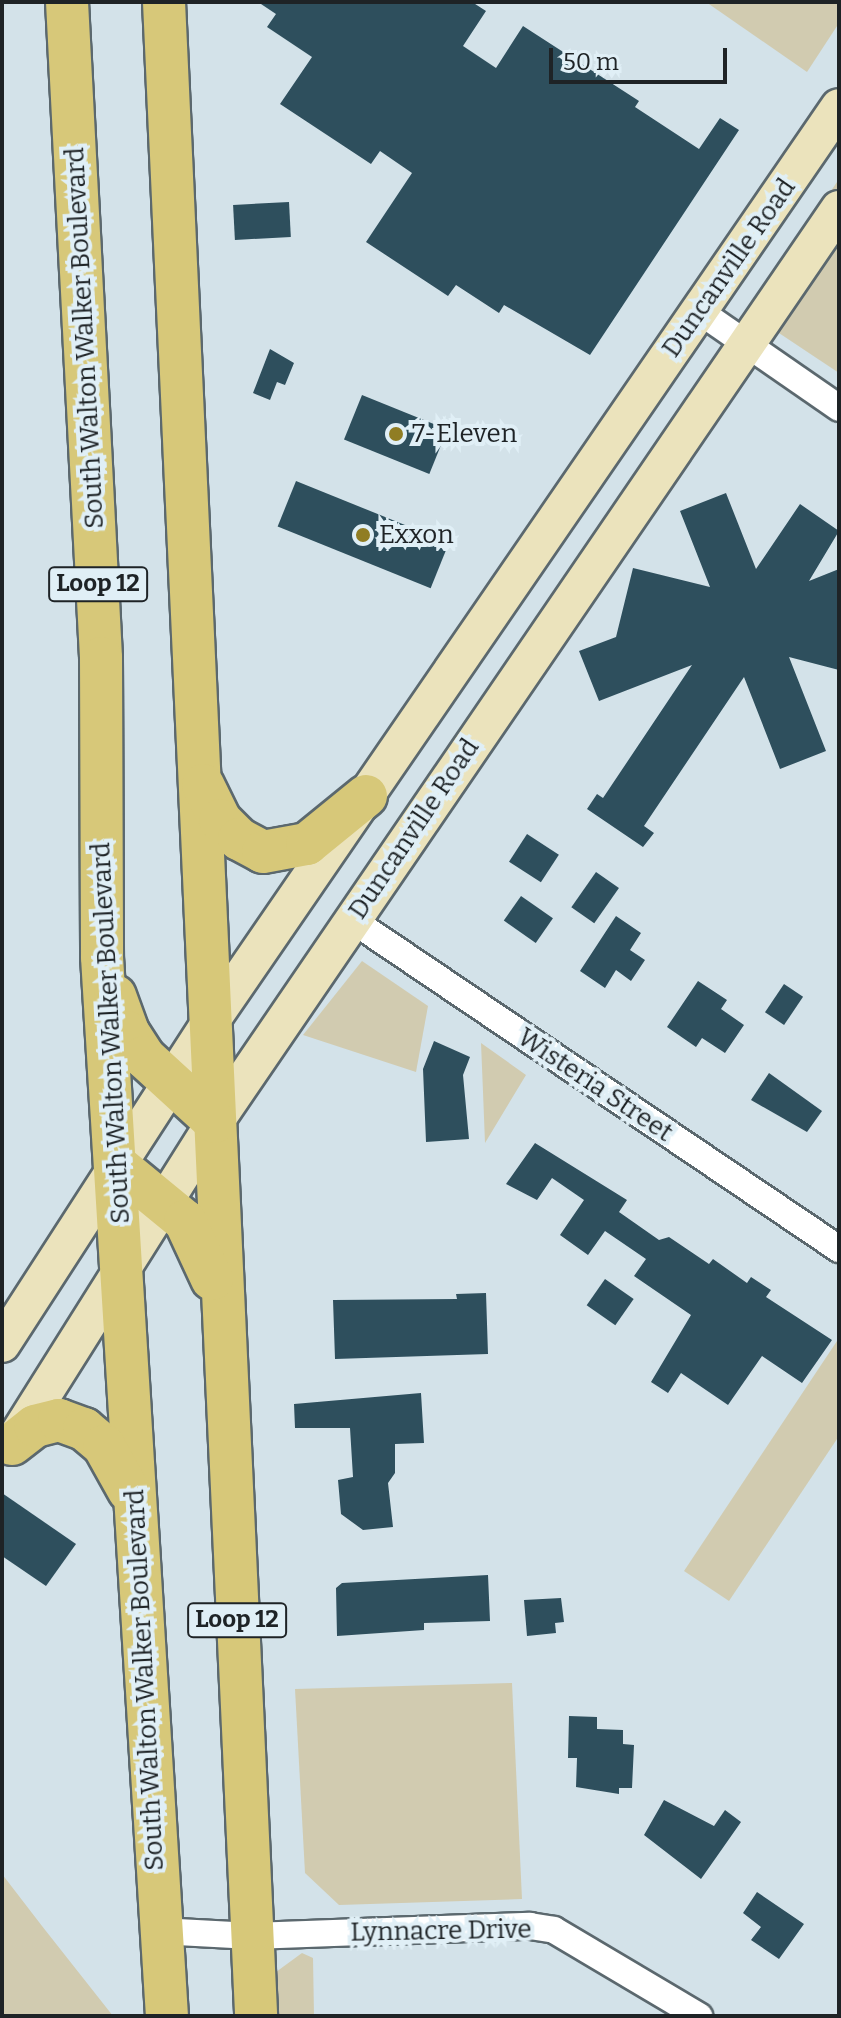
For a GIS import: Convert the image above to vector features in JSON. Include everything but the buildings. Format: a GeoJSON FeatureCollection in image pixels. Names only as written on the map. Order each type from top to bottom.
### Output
{"type":"FeatureCollection","features":[{"type":"Feature","properties":{"kind":"main road","name":"South Walton Walker Boulevard"},"geometry":{"type":"LineString","coordinates":[[67,2],[101,658],[102,957],[118,1166],[120,1269],[159,1931],[167,2016]]}},
{"type":"Feature","properties":{"kind":"main road","name":"Loop 12"},"geometry":{"type":"LineString","coordinates":[[164,2],[200,779],[207,1027],[215,1122],[256,2016]]}},
{"type":"Feature","properties":{"kind":"main road","name":"Duncanville Road"},"geometry":{"type":"LineString","coordinates":[[2,1344],[207,1027],[839,107]]}},
{"type":"Feature","properties":{"kind":"main road","name":"Duncanville Road"},"geometry":{"type":"LineString","coordinates":[[7,1452],[215,1122],[750,344],[839,209]]}},
{"type":"Feature","properties":{"kind":"main road"},"geometry":{"type":"LineString","coordinates":[[526,565],[575,598]]}},
{"type":"Feature","properties":{"kind":"main road"},"geometry":{"type":"LineString","coordinates":[[200,779],[220,820],[239,839],[263,852],[307,844],[366,796]]}},
{"type":"Feature","properties":{"kind":"main road"},"geometry":{"type":"LineString","coordinates":[[102,957],[128,1032],[171,1084],[215,1122]]}},
{"type":"Feature","properties":{"kind":"main road"},"geometry":{"type":"LineString","coordinates":[[118,1166],[165,1200],[200,1246],[221,1304]]}},
{"type":"Feature","properties":{"kind":"main road"},"geometry":{"type":"LineString","coordinates":[[7,1452],[35,1426],[59,1420],[84,1429],[104,1446],[135,1503]]}},
{"type":"Feature","properties":{"kind":"street"},"geometry":{"type":"LineString","coordinates":[[699,311],[839,408]]}},
{"type":"Feature","properties":{"kind":"street","name":"Wisteria Street"},"geometry":{"type":"LineString","coordinates":[[352,920],[839,1249]]}},
{"type":"Feature","properties":{"kind":"street","name":"Lynnacre Drive"},"geometry":{"type":"LineString","coordinates":[[159,1931],[252,1936],[530,1926],[554,1930],[699,2016]]}},
{"type":"Feature","properties":{"kind":"shaded area"},"geometry":{"type":"Polygon","coordinates":[[[706,2],[839,2],[839,23],[807,72],[706,2]]]}},
{"type":"Feature","properties":{"kind":"shaded area"},"geometry":{"type":"Polygon","coordinates":[[[839,179],[839,373],[749,313],[839,179]]]}},
{"type":"Feature","properties":{"kind":"shaded area"},"geometry":{"type":"Polygon","coordinates":[[[362,961],[428,1006],[416,1072],[303,1035],[362,961]]]}},
{"type":"Feature","properties":{"kind":"shaded area"},"geometry":{"type":"Polygon","coordinates":[[[481,1043],[526,1075],[485,1143],[483,1092],[481,1043]]]}},
{"type":"Feature","properties":{"kind":"shaded area"},"geometry":{"type":"Polygon","coordinates":[[[839,1338],[839,1436],[729,1601],[684,1571],[839,1338]]]}},
{"type":"Feature","properties":{"kind":"shaded area"},"geometry":{"type":"Polygon","coordinates":[[[512,1683],[522,1899],[339,1905],[305,1873],[295,1689],[512,1683]]]}},
{"type":"Feature","properties":{"kind":"shaded area"},"geometry":{"type":"Polygon","coordinates":[[[2,1874],[42,1926],[113,2016],[2,2016],[2,1874]]]}},
{"type":"Feature","properties":{"kind":"shaded area"},"geometry":{"type":"Polygon","coordinates":[[[302,1953],[313,1958],[314,2016],[278,2016],[276,1972],[302,1953]]]}},
{"type":"Feature","properties":{"kind":"place","name":"7-Eleven"},"geometry":{"type":"Point","coordinates":[396,434]}},
{"type":"Feature","properties":{"kind":"place","name":"Exxon"},"geometry":{"type":"Point","coordinates":[363,535]}}]}
